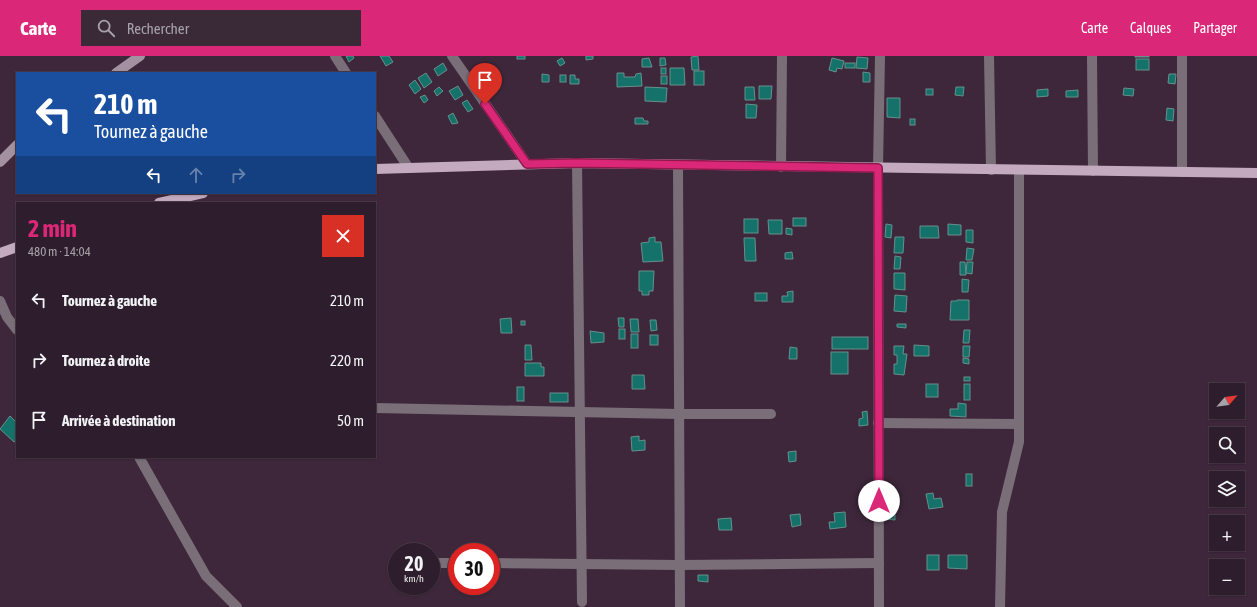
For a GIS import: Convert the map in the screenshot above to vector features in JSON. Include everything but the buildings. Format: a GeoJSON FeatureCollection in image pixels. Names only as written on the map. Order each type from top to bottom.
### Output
{"type":"FeatureCollection","features":[{"type":"Feature","properties":{"kind":"main road"},"geometry":{"type":"LineString","coordinates":[[117,72],[140,56]]}},
{"type":"Feature","properties":{"kind":"main road"},"geometry":{"type":"LineString","coordinates":[[0,162],[16,146]]}},
{"type":"Feature","properties":{"kind":"main road"},"geometry":{"type":"LineString","coordinates":[[376,169],[408,166],[577,163],[678,166],[1257,173]]}},
{"type":"Feature","properties":{"kind":"main road"},"geometry":{"type":"LineString","coordinates":[[163,202],[199,194]]}},
{"type":"Feature","properties":{"kind":"main road"},"geometry":{"type":"LineString","coordinates":[[0,253],[16,247]]}},
{"type":"Feature","properties":{"kind":"street"},"geometry":{"type":"LineString","coordinates":[[335,56],[345,72]]}},
{"type":"Feature","properties":{"kind":"street"},"geometry":{"type":"LineString","coordinates":[[452,56],[527,164]]}},
{"type":"Feature","properties":{"kind":"street"},"geometry":{"type":"LineString","coordinates":[[781,167],[782,56]]}},
{"type":"Feature","properties":{"kind":"street"},"geometry":{"type":"LineString","coordinates":[[879,607],[878,168],[880,56]]}},
{"type":"Feature","properties":{"kind":"street"},"geometry":{"type":"LineString","coordinates":[[989,56],[991,170]]}},
{"type":"Feature","properties":{"kind":"street"},"geometry":{"type":"LineString","coordinates":[[1092,56],[1093,171]]}},
{"type":"Feature","properties":{"kind":"street"},"geometry":{"type":"LineString","coordinates":[[1182,56],[1182,172]]}},
{"type":"Feature","properties":{"kind":"street"},"geometry":{"type":"LineString","coordinates":[[376,118],[408,166]]}},
{"type":"Feature","properties":{"kind":"street"},"geometry":{"type":"LineString","coordinates":[[577,163],[582,602]]}},
{"type":"Feature","properties":{"kind":"street"},"geometry":{"type":"LineString","coordinates":[[678,166],[680,607]]}},
{"type":"Feature","properties":{"kind":"street"},"geometry":{"type":"LineString","coordinates":[[1000,607],[1002,512],[1019,442],[1019,170]]}},
{"type":"Feature","properties":{"kind":"street"},"geometry":{"type":"LineString","coordinates":[[0,301],[7,317],[16,329]]}},
{"type":"Feature","properties":{"kind":"street"},"geometry":{"type":"LineString","coordinates":[[376,408],[679,414],[771,414]]}},
{"type":"Feature","properties":{"kind":"street"},"geometry":{"type":"LineString","coordinates":[[878,423],[1019,424]]}},
{"type":"Feature","properties":{"kind":"street"},"geometry":{"type":"LineString","coordinates":[[140,458],[206,576],[237,607]]}},
{"type":"Feature","properties":{"kind":"street"},"geometry":{"type":"LineString","coordinates":[[500,563],[679,565],[879,563]]}},
{"type":"Feature","properties":{"kind":"route"},"geometry":{"type":"LineString","coordinates":[[485,104],[527,164],[577,163],[878,168],[879,501]]}}]}
